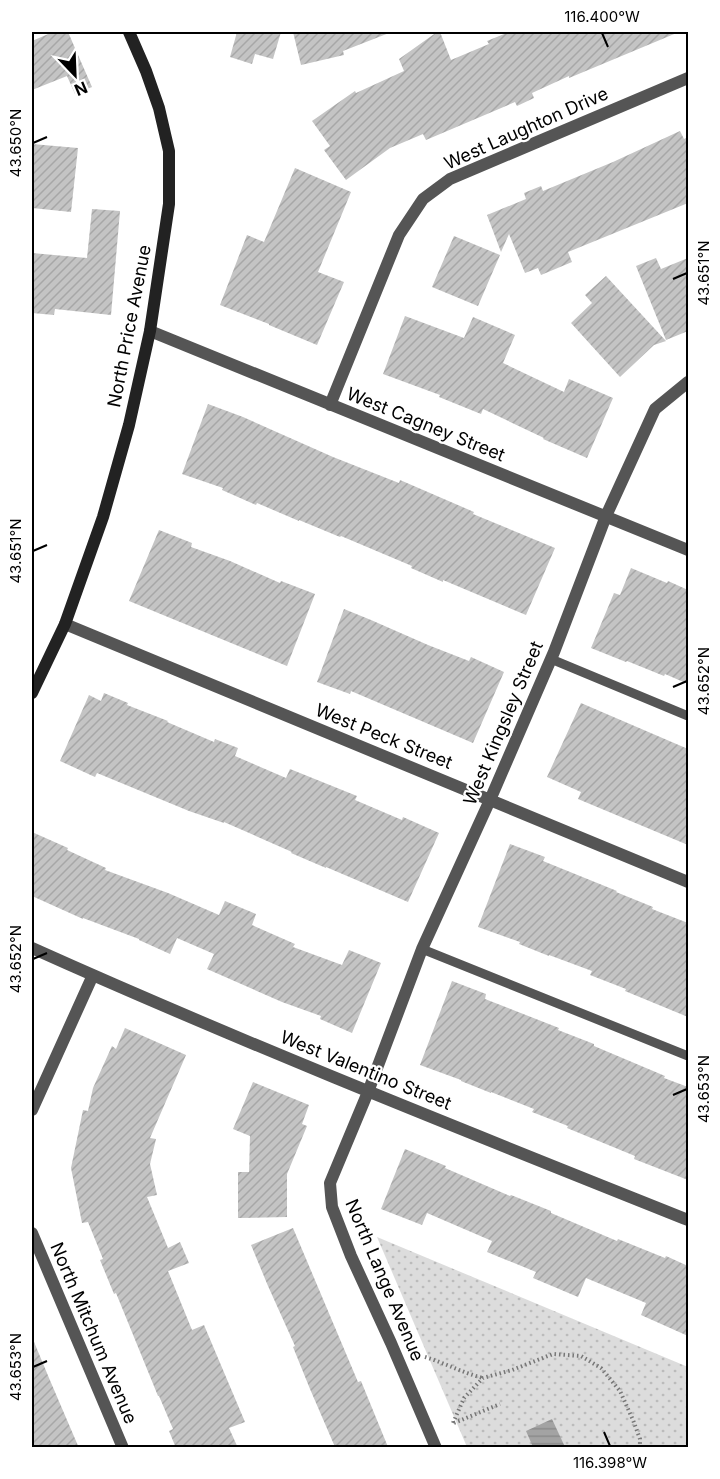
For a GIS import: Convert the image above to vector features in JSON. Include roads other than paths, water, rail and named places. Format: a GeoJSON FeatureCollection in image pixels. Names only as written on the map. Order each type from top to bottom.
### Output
{"type":"FeatureCollection","features":[{"type":"Feature","properties":{"kind":"street","name":"North Price Avenue"},"geometry":{"type":"LineString","coordinates":[[32,693],[65,624],[103,517],[129,425],[150,331],[169,204],[169,151],[159,108],[129,32]]}},
{"type":"Feature","properties":{"kind":"street","name":"West Laughton Drive"},"geometry":{"type":"LineString","coordinates":[[330,405],[399,235],[423,199],[450,179],[688,78]]}},
{"type":"Feature","properties":{"kind":"street","name":"West Cagney Street"},"geometry":{"type":"LineString","coordinates":[[150,331],[688,550]]}},
{"type":"Feature","properties":{"kind":"street","name":"West Kingsley Street"},"geometry":{"type":"LineString","coordinates":[[368,1092],[422,949],[551,659],[606,516],[655,409],[688,382]]}},
{"type":"Feature","properties":{"kind":"street","name":"West Peck Street"},"geometry":{"type":"LineString","coordinates":[[65,624],[688,882]]}},
{"type":"Feature","properties":{"kind":"street","name":"West Valentino Street"},"geometry":{"type":"LineString","coordinates":[[32,948],[368,1092],[688,1220]]}},
{"type":"Feature","properties":{"kind":"street"},"geometry":{"type":"LineString","coordinates":[[32,1110],[93,975]]}},
{"type":"Feature","properties":{"kind":"street","name":"North Lange Avenue"},"geometry":{"type":"LineString","coordinates":[[368,1092],[330,1183],[332,1207],[351,1256],[436,1448]]}},
{"type":"Feature","properties":{"kind":"street","name":"North Mitchum Avenue"},"geometry":{"type":"LineString","coordinates":[[32,1233],[123,1448]]}},
{"type":"Feature","properties":{"kind":"lane"},"geometry":{"type":"LineString","coordinates":[[551,659],[688,716]]}},
{"type":"Feature","properties":{"kind":"lane"},"geometry":{"type":"LineString","coordinates":[[422,949],[688,1056]]}}]}
